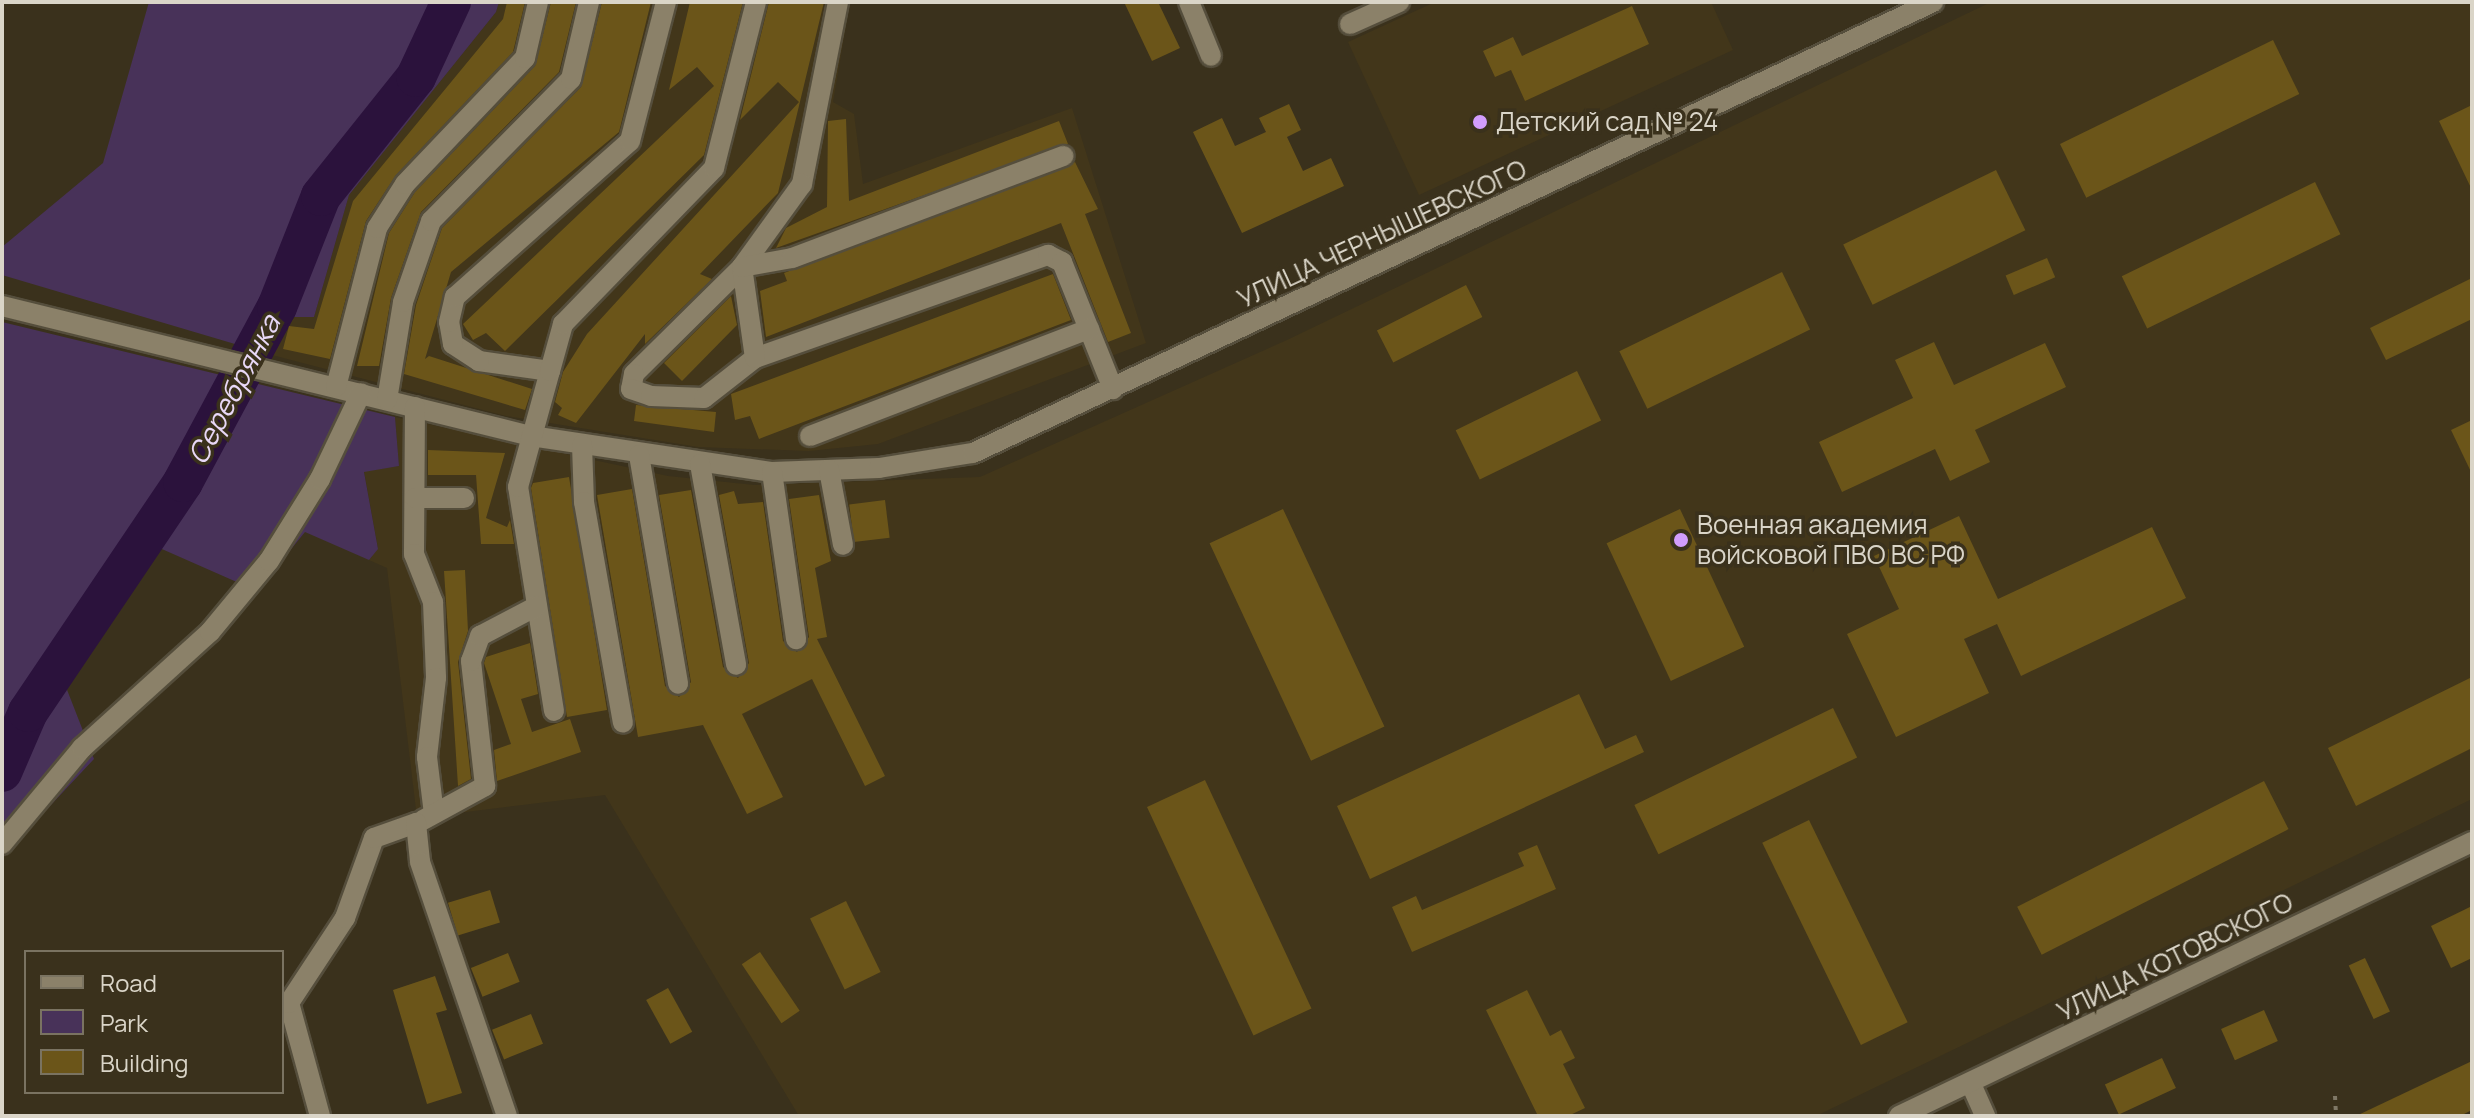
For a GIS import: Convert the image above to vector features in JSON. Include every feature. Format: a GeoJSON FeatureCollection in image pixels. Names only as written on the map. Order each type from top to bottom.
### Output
{"type":"FeatureCollection","features":[{"type":"Feature","properties":{"kind":"street"},"geometry":{"type":"LineString","coordinates":[[331,386],[377,228],[405,184],[525,58],[538,2]]}},
{"type":"Feature","properties":{"kind":"street"},"geometry":{"type":"LineString","coordinates":[[387,400],[403,302],[431,221],[571,79],[589,2]]}},
{"type":"Feature","properties":{"kind":"street"},"geometry":{"type":"LineString","coordinates":[[550,371],[479,361],[453,344],[449,322],[455,297],[630,141],[666,2]]}},
{"type":"Feature","properties":{"kind":"street"},"geometry":{"type":"LineString","coordinates":[[554,711],[518,487],[531,436],[563,324],[714,168],[756,2]]}},
{"type":"Feature","properties":{"kind":"street"},"geometry":{"type":"LineString","coordinates":[[838,2],[802,184],[742,267],[634,374],[631,389],[651,396],[704,398],[755,358],[1048,255],[1062,262],[1113,389]]}},
{"type":"Feature","properties":{"kind":"street"},"geometry":{"type":"LineString","coordinates":[[1189,2],[1211,56]]}},
{"type":"Feature","properties":{"kind":"street"},"geometry":{"type":"LineString","coordinates":[[1350,24],[1399,2]]}},
{"type":"Feature","properties":{"kind":"street","name":"УЛИЦА ЧЕРНЫШЕВСКОГО"},"geometry":{"type":"LineString","coordinates":[[2,306],[531,436],[639,455],[772,472],[879,468],[973,453],[1933,2]]}},
{"type":"Feature","properties":{"kind":"street"},"geometry":{"type":"LineString","coordinates":[[742,267],[792,258],[1064,156]]}},
{"type":"Feature","properties":{"kind":"street"},"geometry":{"type":"LineString","coordinates":[[742,267],[755,358]]}},
{"type":"Feature","properties":{"kind":"street"},"geometry":{"type":"LineString","coordinates":[[810,436],[1089,329]]}},
{"type":"Feature","properties":{"kind":"street"},"geometry":{"type":"LineString","coordinates":[[2,844],[82,748],[210,632],[269,561],[320,479],[361,393]]}},
{"type":"Feature","properties":{"kind":"street"},"geometry":{"type":"LineString","coordinates":[[415,407],[414,554],[433,602],[436,678],[420,862],[507,1116]]}},
{"type":"Feature","properties":{"kind":"street"},"geometry":{"type":"LineString","coordinates":[[582,445],[584,502],[623,723]]}},
{"type":"Feature","properties":{"kind":"street"},"geometry":{"type":"LineString","coordinates":[[639,455],[678,684]]}},
{"type":"Feature","properties":{"kind":"street"},"geometry":{"type":"LineString","coordinates":[[700,464],[736,665]]}},
{"type":"Feature","properties":{"kind":"street"},"geometry":{"type":"LineString","coordinates":[[829,470],[843,545]]}},
{"type":"Feature","properties":{"kind":"street"},"geometry":{"type":"LineString","coordinates":[[772,472],[796,639]]}},
{"type":"Feature","properties":{"kind":"street"},"geometry":{"type":"LineString","coordinates":[[415,498],[464,498]]}},
{"type":"Feature","properties":{"kind":"street"},"geometry":{"type":"LineString","coordinates":[[320,1116],[289,1003],[345,918],[374,838],[425,819],[485,786],[471,661],[480,636],[537,606]]}},
{"type":"Feature","properties":{"kind":"street","name":"УЛИЦА КОТОВСКОГО"},"geometry":{"type":"LineString","coordinates":[[1899,1116],[2472,842]]}},
{"type":"Feature","properties":{"kind":"street"},"geometry":{"type":"LineString","coordinates":[[1971,1084],[1985,1116]]}},
{"type":"Feature","properties":{"kind":"path"},"geometry":{"type":"LineString","coordinates":[[2335,1096],[2336,1116]]}},
{"type":"Feature","properties":{"kind":"shaded area"},"geometry":{"type":"Polygon","coordinates":[[[499,2],[850,2],[833,102],[854,114],[863,184],[1072,108],[1146,343],[878,444],[809,451],[698,447],[506,416],[272,355],[284,317],[314,317],[349,195],[496,12],[499,2]]]}},
{"type":"Feature","properties":{"kind":"shaded area","name":"Детский сад № 24"},"geometry":{"type":"Polygon","coordinates":[[[1435,2],[1711,2],[1733,50],[1419,195],[1348,42],[1435,2]]]}},
{"type":"Feature","properties":{"kind":"shaded area","name":"Военная академия войсковой ПВО ВС РФ"},"geometry":{"type":"Polygon","coordinates":[[[1991,2],[2472,2],[2472,799],[1816,1116],[799,1116],[605,795],[417,818],[387,568],[369,560],[378,548],[364,471],[399,466],[395,417],[668,476],[754,485],[980,477],[1287,340],[1991,2]]]}},
{"type":"Feature","properties":{"kind":"green space"},"geometry":{"type":"Polygon","coordinates":[[[149,2],[499,2],[496,12],[349,195],[314,317],[284,317],[272,355],[2,275],[2,247],[103,163],[149,2]]]}},
{"type":"Feature","properties":{"kind":"green space"},"geometry":{"type":"Polygon","coordinates":[[[2,322],[395,417],[399,466],[364,472],[378,549],[369,560],[305,532],[257,591],[155,546],[64,682],[94,759],[2,857],[2,322]]]}},
{"type":"Feature","properties":{"kind":"building"},"geometry":{"type":"Polygon","coordinates":[[[507,2],[525,2],[513,52],[396,175],[366,221],[330,359],[283,349],[289,326],[314,329],[353,201],[503,19],[507,2]]]}},
{"type":"Feature","properties":{"kind":"building"},"geometry":{"type":"Polygon","coordinates":[[[551,2],[576,2],[559,72],[421,212],[391,298],[379,366],[357,366],[389,233],[415,192],[535,66],[551,2]]]}},
{"type":"Feature","properties":{"kind":"building"},"geometry":{"type":"Polygon","coordinates":[[[602,2],[651,2],[619,132],[451,272],[425,359],[429,356],[532,389],[525,410],[404,374],[416,305],[442,228],[581,87],[602,2]]]}},
{"type":"Feature","properties":{"kind":"building"},"geometry":{"type":"Polygon","coordinates":[[[690,2],[743,2],[704,155],[505,351],[486,333],[473,340],[463,324],[714,86],[697,67],[669,90],[690,2]]]}},
{"type":"Feature","properties":{"kind":"building"},"geometry":{"type":"Polygon","coordinates":[[[769,2],[824,2],[778,193],[700,274],[712,279],[645,344],[645,334],[576,423],[558,415],[562,408],[555,402],[563,372],[587,334],[799,102],[778,82],[740,120],[769,2]]]}},
{"type":"Feature","properties":{"kind":"building"},"geometry":{"type":"Polygon","coordinates":[[[1124,2],[1158,2],[1180,48],[1152,61],[1124,2]]]}},
{"type":"Feature","properties":{"kind":"building"},"geometry":{"type":"Polygon","coordinates":[[[1632,6],[1649,44],[1525,101],[1511,70],[1495,77],[1483,51],[1513,37],[1522,56],[1632,6]]]}},
{"type":"Feature","properties":{"kind":"building"},"geometry":{"type":"Polygon","coordinates":[[[2273,40],[2299,94],[2086,198],[2060,144],[2273,40]]]}},
{"type":"Feature","properties":{"kind":"building"},"geometry":{"type":"Polygon","coordinates":[[[1289,104],[1301,130],[1287,137],[1303,171],[1331,158],[1344,186],[1242,233],[1193,132],[1222,118],[1235,146],[1266,132],[1259,118],[1289,104]]]}},
{"type":"Feature","properties":{"kind":"building"},"geometry":{"type":"Polygon","coordinates":[[[2472,105],[2472,190],[2439,121],[2472,105]]]}},
{"type":"Feature","properties":{"kind":"building"},"geometry":{"type":"Polygon","coordinates":[[[846,119],[849,201],[1059,121],[1068,144],[776,248],[786,228],[827,207],[828,121],[846,119]]]}},
{"type":"Feature","properties":{"kind":"building"},"geometry":{"type":"Polygon","coordinates":[[[1075,162],[1098,209],[1085,214],[1131,333],[1108,342],[1061,223],[766,337],[760,291],[787,281],[784,273],[1075,162]]]}},
{"type":"Feature","properties":{"kind":"building"},"geometry":{"type":"Polygon","coordinates":[[[1996,170],[2025,230],[1873,305],[1843,245],[1996,170]]]}},
{"type":"Feature","properties":{"kind":"building"},"geometry":{"type":"Polygon","coordinates":[[[2315,182],[2340,234],[2147,328],[2122,276],[2315,182]]]}},
{"type":"Feature","properties":{"kind":"building"},"geometry":{"type":"Polygon","coordinates":[[[2047,258],[2055,277],[2014,295],[2006,276],[2047,258]]]}},
{"type":"Feature","properties":{"kind":"building"},"geometry":{"type":"Polygon","coordinates":[[[1782,272],[1810,330],[1647,409],[1619,351],[1782,272]]]}},
{"type":"Feature","properties":{"kind":"building"},"geometry":{"type":"Polygon","coordinates":[[[1053,274],[1071,320],[759,439],[750,416],[735,420],[731,394],[1053,274]]]}},
{"type":"Feature","properties":{"kind":"building"},"geometry":{"type":"Polygon","coordinates":[[[2472,278],[2472,319],[2386,360],[2370,328],[2472,278]]]}},
{"type":"Feature","properties":{"kind":"building"},"geometry":{"type":"Polygon","coordinates":[[[1466,285],[1482,317],[1393,362],[1377,330],[1466,285]]]}},
{"type":"Feature","properties":{"kind":"building"},"geometry":{"type":"Polygon","coordinates":[[[731,296],[737,325],[682,381],[664,363],[731,296]]]}},
{"type":"Feature","properties":{"kind":"building"},"geometry":{"type":"Polygon","coordinates":[[[1934,342],[1954,385],[2045,343],[2066,387],[1975,430],[1990,462],[1950,481],[1935,449],[1842,492],[1819,442],[1913,398],[1895,360],[1934,342]]]}},
{"type":"Feature","properties":{"kind":"building"},"geometry":{"type":"Polygon","coordinates":[[[1577,371],[1601,420],[1480,480],[1456,430],[1577,371]]]}},
{"type":"Feature","properties":{"kind":"building"},"geometry":{"type":"Polygon","coordinates":[[[636,405],[716,412],[714,432],[634,421],[636,405]]]}},
{"type":"Feature","properties":{"kind":"building"},"geometry":{"type":"Polygon","coordinates":[[[2472,420],[2472,474],[2451,430],[2472,420]]]}},
{"type":"Feature","properties":{"kind":"building"},"geometry":{"type":"Polygon","coordinates":[[[428,450],[505,453],[486,518],[507,527],[510,520],[514,544],[481,544],[476,475],[428,475],[428,450]]]}},
{"type":"Feature","properties":{"kind":"building"},"geometry":{"type":"Polygon","coordinates":[[[569,477],[607,710],[567,717],[531,488],[533,483],[569,477]]]}},
{"type":"Feature","properties":{"kind":"building"},"geometry":{"type":"Polygon","coordinates":[[[632,489],[665,686],[679,697],[691,682],[659,495],[691,490],[723,667],[738,678],[749,663],[719,495],[734,491],[738,504],[763,502],[783,641],[797,652],[809,637],[789,499],[819,495],[831,561],[815,568],[827,637],[817,639],[885,776],[865,786],[812,679],[742,714],[783,797],[747,814],[703,725],[638,737],[597,495],[632,489]]]}},
{"type":"Feature","properties":{"kind":"building"},"geometry":{"type":"Polygon","coordinates":[[[885,500],[890,538],[854,542],[849,504],[885,500]]]}},
{"type":"Feature","properties":{"kind":"building"},"geometry":{"type":"Polygon","coordinates":[[[1283,509],[1384,727],[1311,761],[1210,543],[1283,509]]]}},
{"type":"Feature","properties":{"kind":"building"},"geometry":{"type":"Polygon","coordinates":[[[1680,509],[1744,647],[1671,681],[1607,543],[1680,509]]]}},
{"type":"Feature","properties":{"kind":"building"},"geometry":{"type":"Polygon","coordinates":[[[1959,516],[1998,599],[2152,527],[2186,598],[2021,676],[1997,624],[1964,639],[1989,693],[1896,737],[1847,634],[1899,609],[1874,556],[1959,516]]]}},
{"type":"Feature","properties":{"kind":"building"},"geometry":{"type":"Polygon","coordinates":[[[465,570],[468,631],[458,662],[471,779],[458,786],[444,571],[465,570]]]}},
{"type":"Feature","properties":{"kind":"building"},"geometry":{"type":"Polygon","coordinates":[[[530,643],[538,694],[521,699],[532,732],[570,719],[581,752],[497,781],[494,750],[511,744],[484,663],[486,657],[530,643]]]}},
{"type":"Feature","properties":{"kind":"building"},"geometry":{"type":"Polygon","coordinates":[[[2472,677],[2472,748],[2356,806],[2328,748],[2472,677]]]}},
{"type":"Feature","properties":{"kind":"building"},"geometry":{"type":"Polygon","coordinates":[[[1579,694],[1605,749],[1636,735],[1644,752],[1370,879],[1337,806],[1579,694]]]}},
{"type":"Feature","properties":{"kind":"building"},"geometry":{"type":"Polygon","coordinates":[[[1833,708],[1857,757],[1658,854],[1634,805],[1833,708]]]}},
{"type":"Feature","properties":{"kind":"building"},"geometry":{"type":"Polygon","coordinates":[[[1205,780],[1311,1008],[1253,1035],[1147,807],[1205,780]]]}},
{"type":"Feature","properties":{"kind":"building"},"geometry":{"type":"Polygon","coordinates":[[[2264,781],[2289,829],[2042,955],[2017,907],[2264,781]]]}},
{"type":"Feature","properties":{"kind":"building"},"geometry":{"type":"Polygon","coordinates":[[[1809,820],[1908,1022],[1861,1045],[1762,843],[1809,820]]]}},
{"type":"Feature","properties":{"kind":"building"},"geometry":{"type":"Polygon","coordinates":[[[1537,845],[1556,889],[1412,952],[1392,907],[1416,896],[1422,910],[1524,866],[1518,853],[1537,845]]]}},
{"type":"Feature","properties":{"kind":"building"},"geometry":{"type":"Polygon","coordinates":[[[490,890],[500,923],[458,935],[448,903],[490,890]]]}},
{"type":"Feature","properties":{"kind":"building"},"geometry":{"type":"Polygon","coordinates":[[[846,901],[881,972],[845,990],[810,919],[846,901]]]}},
{"type":"Feature","properties":{"kind":"building"},"geometry":{"type":"Polygon","coordinates":[[[2472,906],[2472,958],[2451,968],[2431,926],[2472,906]]]}},
{"type":"Feature","properties":{"kind":"building"},"geometry":{"type":"Polygon","coordinates":[[[760,952],[800,1011],[781,1023],[742,964],[760,952]]]}},
{"type":"Feature","properties":{"kind":"building"},"geometry":{"type":"Polygon","coordinates":[[[508,953],[520,982],[483,997],[471,968],[508,953]]]}},
{"type":"Feature","properties":{"kind":"building"},"geometry":{"type":"Polygon","coordinates":[[[2365,958],[2390,1011],[2374,1019],[2349,966],[2365,958]]]}},
{"type":"Feature","properties":{"kind":"building"},"geometry":{"type":"Polygon","coordinates":[[[435,976],[447,1010],[436,1013],[462,1093],[427,1104],[393,990],[435,976]]]}},
{"type":"Feature","properties":{"kind":"building"},"geometry":{"type":"Polygon","coordinates":[[[668,988],[692,1032],[670,1044],[646,1000],[668,988]]]}},
{"type":"Feature","properties":{"kind":"building"},"geometry":{"type":"Polygon","coordinates":[[[1527,990],[1550,1036],[1561,1030],[1575,1058],[1563,1064],[1585,1108],[1568,1116],[1538,1116],[1486,1010],[1527,990]]]}},
{"type":"Feature","properties":{"kind":"building"},"geometry":{"type":"Polygon","coordinates":[[[2264,1010],[2278,1041],[2235,1060],[2221,1029],[2264,1010]]]}},
{"type":"Feature","properties":{"kind":"building"},"geometry":{"type":"Polygon","coordinates":[[[531,1014],[543,1044],[504,1059],[492,1030],[531,1014]]]}},
{"type":"Feature","properties":{"kind":"building"},"geometry":{"type":"Polygon","coordinates":[[[2162,1058],[2176,1088],[2119,1115],[2105,1085],[2162,1058]]]}},
{"type":"Feature","properties":{"kind":"building"},"geometry":{"type":"Polygon","coordinates":[[[2472,1061],[2472,1110],[2460,1116],[2356,1116],[2472,1061]]]}},
{"type":"Feature","properties":{"kind":"waterway","name":"Серебрянка"},"geometry":{"type":"LineString","coordinates":[[2,772],[28,712],[183,482],[277,307],[321,196],[416,77],[451,2]]}},
{"type":"Feature","properties":{"kind":"place","name":"Детский сад № 24"},"geometry":{"type":"Point","coordinates":[1480,122]}},
{"type":"Feature","properties":{"kind":"place","name":"Военная академия войсковой ПВО ВС РФ"},"geometry":{"type":"Point","coordinates":[1681,540]}}]}
